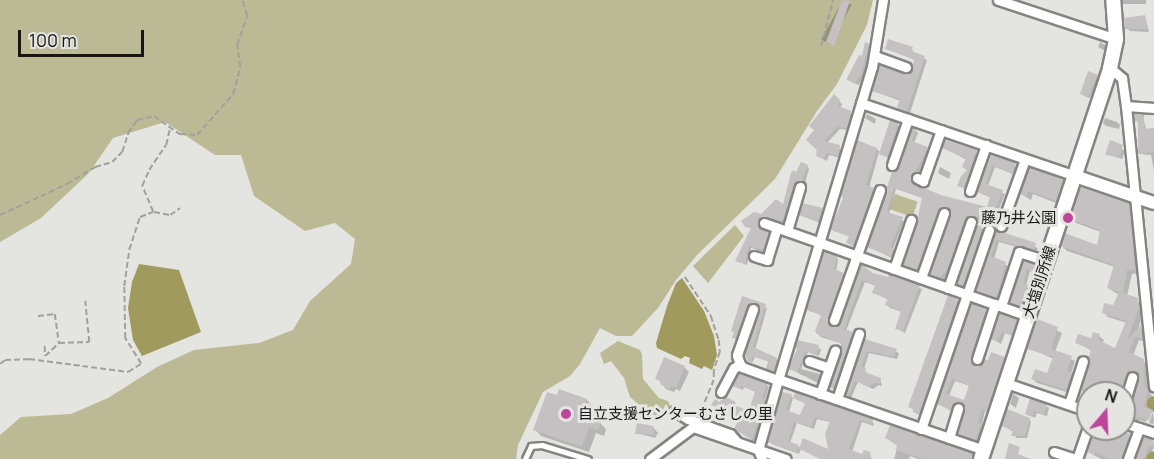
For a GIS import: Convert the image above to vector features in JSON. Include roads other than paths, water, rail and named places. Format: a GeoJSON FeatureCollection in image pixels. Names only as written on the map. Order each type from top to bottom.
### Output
{"type":"FeatureCollection","features":[{"type":"Feature","properties":{"kind":"main road","name":"大塩別所線"},"geometry":{"type":"LineString","coordinates":[[982,454],[1110,68],[1116,39],[1113,0]]}},
{"type":"Feature","properties":{"kind":"street"},"geometry":{"type":"LineString","coordinates":[[760,454],[778,380],[875,56],[883,0]]}},
{"type":"Feature","properties":{"kind":"street"},"geometry":{"type":"LineString","coordinates":[[998,0],[1116,39]]}},
{"type":"Feature","properties":{"kind":"street"},"geometry":{"type":"LineString","coordinates":[[875,56],[906,67]]}},
{"type":"Feature","properties":{"kind":"street"},"geometry":{"type":"LineString","coordinates":[[1110,68],[1122,78],[1126,106],[1134,195],[1152,340],[1154,387]]}},
{"type":"Feature","properties":{"kind":"street"},"geometry":{"type":"LineString","coordinates":[[861,103],[1154,203]]}},
{"type":"Feature","properties":{"kind":"street"},"geometry":{"type":"LineString","coordinates":[[1126,106],[1154,108]]}},
{"type":"Feature","properties":{"kind":"street"},"geometry":{"type":"LineString","coordinates":[[892,165],[908,119]]}},
{"type":"Feature","properties":{"kind":"street"},"geometry":{"type":"LineString","coordinates":[[917,178],[923,181],[941,130]]}},
{"type":"Feature","properties":{"kind":"street"},"geometry":{"type":"LineString","coordinates":[[970,191],[986,145]]}},
{"type":"Feature","properties":{"kind":"street"},"geometry":{"type":"LineString","coordinates":[[1001,226],[1025,159]]}},
{"type":"Feature","properties":{"kind":"street"},"geometry":{"type":"LineString","coordinates":[[754,256],[767,260],[800,188]]}},
{"type":"Feature","properties":{"kind":"street"},"geometry":{"type":"LineString","coordinates":[[834,320],[880,190]]}},
{"type":"Feature","properties":{"kind":"street"},"geometry":{"type":"LineString","coordinates":[[921,278],[944,213]]}},
{"type":"Feature","properties":{"kind":"street"},"geometry":{"type":"LineString","coordinates":[[894,269],[911,220]]}},
{"type":"Feature","properties":{"kind":"street"},"geometry":{"type":"LineString","coordinates":[[948,288],[971,222]]}},
{"type":"Feature","properties":{"kind":"street"},"geometry":{"type":"LineString","coordinates":[[764,224],[1028,316]]}},
{"type":"Feature","properties":{"kind":"street"},"geometry":{"type":"LineString","coordinates":[[921,429],[989,230]]}},
{"type":"Feature","properties":{"kind":"street"},"geometry":{"type":"LineString","coordinates":[[977,359],[985,346],[1019,252],[1046,261]]}},
{"type":"Feature","properties":{"kind":"street"},"geometry":{"type":"LineString","coordinates":[[753,309],[737,355],[742,367],[949,438],[982,454]]}},
{"type":"Feature","properties":{"kind":"street"},"geometry":{"type":"LineString","coordinates":[[837,399],[859,334]]}},
{"type":"Feature","properties":{"kind":"street"},"geometry":{"type":"LineString","coordinates":[[820,394],[836,351]]}},
{"type":"Feature","properties":{"kind":"street"},"geometry":{"type":"LineString","coordinates":[[809,361],[829,368]]}},
{"type":"Feature","properties":{"kind":"street"},"geometry":{"type":"LineString","coordinates":[[1069,404],[1083,361]]}},
{"type":"Feature","properties":{"kind":"street"},"geometry":{"type":"LineString","coordinates":[[721,392],[734,368],[740,364]]}},
{"type":"Feature","properties":{"kind":"street"},"geometry":{"type":"LineString","coordinates":[[1131,381],[1132,377]]}},
{"type":"Feature","properties":{"kind":"street"},"geometry":{"type":"LineString","coordinates":[[1006,383],[1076,407]]}},
{"type":"Feature","properties":{"kind":"street"},"geometry":{"type":"LineString","coordinates":[[949,438],[958,408]]}},
{"type":"Feature","properties":{"kind":"street"},"geometry":{"type":"LineString","coordinates":[[675,411],[679,416],[730,434],[739,444]]}},
{"type":"Feature","properties":{"kind":"street"},"geometry":{"type":"LineString","coordinates":[[650,459],[693,427],[760,454],[786,459]]}},
{"type":"Feature","properties":{"kind":"street"},"geometry":{"type":"LineString","coordinates":[[1136,427],[1154,433]]}},
{"type":"Feature","properties":{"kind":"street"},"geometry":{"type":"LineString","coordinates":[[1128,459],[1139,428]]}},
{"type":"Feature","properties":{"kind":"street"},"geometry":{"type":"LineString","coordinates":[[1054,452],[1077,459],[1083,441]]}},
{"type":"Feature","properties":{"kind":"lane"},"geometry":{"type":"LineString","coordinates":[[525,459],[531,446],[542,445],[588,459]]}},
{"type":"Feature","properties":{"kind":"place","name":"藤乃井公園"},"geometry":{"type":"Point","coordinates":[1068,218]}},
{"type":"Feature","properties":{"kind":"place","name":"自立支援センターむさしの里"},"geometry":{"type":"Point","coordinates":[566,414]}}]}
